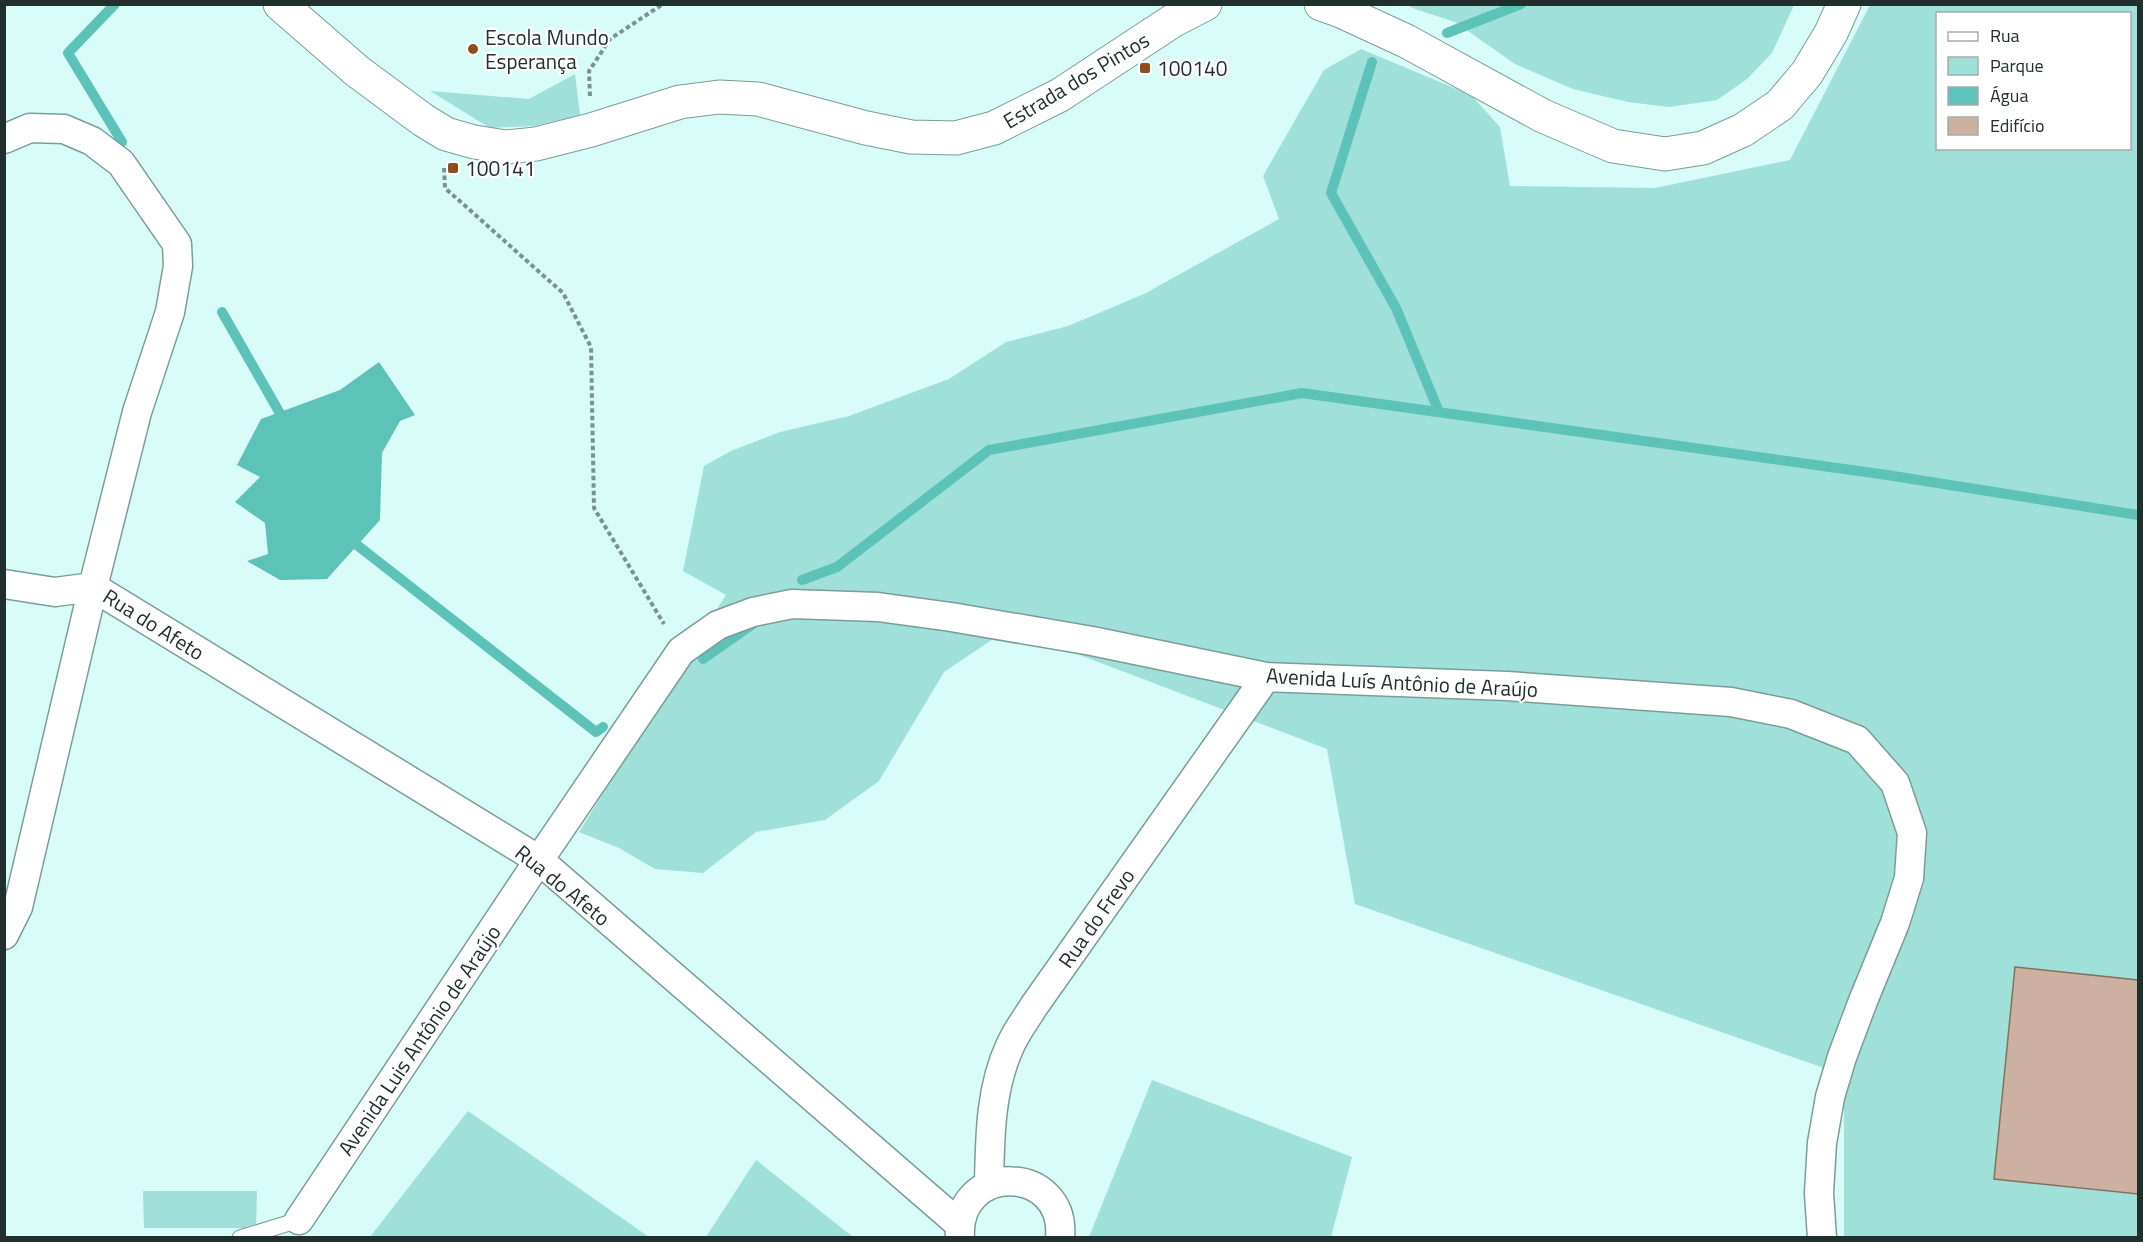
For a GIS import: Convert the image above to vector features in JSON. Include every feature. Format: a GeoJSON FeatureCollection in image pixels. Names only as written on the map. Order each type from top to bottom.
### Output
{"type":"FeatureCollection","features":[{"type":"Feature","properties":{"kind":"street","name":"Estrada dos Pintos"},"geometry":{"type":"LineString","coordinates":[[280,4],[357,71],[423,120],[446,134],[474,142],[506,147],[536,144],[591,130],[680,102],[719,97],[758,99],[866,128],[911,137],[957,138],[994,128],[1060,94],[1174,20],[1205,4]]}},
{"type":"Feature","properties":{"kind":"street"},"geometry":{"type":"LineString","coordinates":[[1321,4],[1406,40],[1543,116],[1613,146],[1665,154],[1703,148],[1743,130],[1780,105],[1807,73],[1831,33],[1844,4]]}},
{"type":"Feature","properties":{"kind":"street"},"geometry":{"type":"LineString","coordinates":[[4,935],[18,907],[93,587],[137,412],[170,312],[178,266],[177,244],[121,164],[92,141],[64,129],[17,134]]}},
{"type":"Feature","properties":{"kind":"street"},"geometry":{"type":"LineString","coordinates":[[4,584],[55,592],[93,587]]}},
{"type":"Feature","properties":{"kind":"street","name":"Rua do Afeto"},"geometry":{"type":"LineString","coordinates":[[93,587],[538,860],[960,1231]]}},
{"type":"Feature","properties":{"kind":"street","name":"Avenida Luís Antônio de Araújo"},"geometry":{"type":"LineString","coordinates":[[538,860],[681,651],[718,625],[753,612],[792,604],[878,607],[951,617],[1092,641],[1266,677],[1507,686],[1731,702],[1791,714],[1857,740],[1895,783],[1911,833],[1909,878],[1896,923],[1859,1012],[1830,1097],[1821,1153],[1819,1193],[1822,1238]]}},
{"type":"Feature","properties":{"kind":"street","name":"Rua do Frevo"},"geometry":{"type":"LineString","coordinates":[[989,1184],[990,1132],[996,1088],[1010,1046],[1048,987],[1266,677]]}},
{"type":"Feature","properties":{"kind":"street","name":"Avenida Luis Antônio de Araújo"},"geometry":{"type":"LineString","coordinates":[[299,1220],[538,860]]}},
{"type":"Feature","properties":{"kind":"street"},"geometry":{"type":"LineString","coordinates":[[989,1184],[1005,1180],[1021,1181],[1036,1187],[1049,1197],[1057,1211],[1061,1227],[1060,1238]]}},
{"type":"Feature","properties":{"kind":"street","name":"Rua do Afeto"},"geometry":{"type":"LineString","coordinates":[[960,1231],[964,1208],[975,1194],[989,1184]]}},
{"type":"Feature","properties":{"kind":"lane"},"geometry":{"type":"LineString","coordinates":[[240,1238],[299,1220]]}},
{"type":"Feature","properties":{"kind":"path"},"geometry":{"type":"LineString","coordinates":[[591,130],[590,71],[610,39],[663,4]]}},
{"type":"Feature","properties":{"kind":"path"},"geometry":{"type":"LineString","coordinates":[[446,134],[445,188],[563,293],[591,347],[594,508],[681,651]]}},
{"type":"Feature","properties":{"kind":"green space"},"geometry":{"type":"Polygon","coordinates":[[[1794,4],[1772,53],[1747,79],[1717,100],[1669,107],[1628,102],[1573,89],[1515,64],[1455,22],[1407,5],[1794,4]]]}},
{"type":"Feature","properties":{"kind":"green space"},"geometry":{"type":"Polygon","coordinates":[[[1870,5],[2138,5],[2138,1237],[1844,1237],[1844,1075],[1355,904],[1327,749],[1048,643],[1002,633],[944,672],[879,781],[825,820],[756,832],[703,873],[655,869],[619,848],[579,832],[726,595],[683,571],[704,466],[731,451],[780,432],[849,416],[949,379],[1006,342],[1068,326],[1144,294],[1279,219],[1263,176],[1324,70],[1361,49],[1471,95],[1500,127],[1510,186],[1655,188],[1790,160],[1870,5]]]}},
{"type":"Feature","properties":{"kind":"green space"},"geometry":{"type":"Polygon","coordinates":[[[575,74],[580,115],[533,126],[490,128],[430,91],[529,99],[575,74]]]}},
{"type":"Feature","properties":{"kind":"green space"},"geometry":{"type":"Polygon","coordinates":[[[1152,1080],[1352,1157],[1331,1237],[1089,1237],[1152,1080]]]}},
{"type":"Feature","properties":{"kind":"green space"},"geometry":{"type":"Polygon","coordinates":[[[468,1111],[649,1237],[370,1237],[468,1111]]]}},
{"type":"Feature","properties":{"kind":"green space"},"geometry":{"type":"Polygon","coordinates":[[[756,1160],[853,1237],[706,1237],[756,1160]]]}},
{"type":"Feature","properties":{"kind":"green space"},"geometry":{"type":"Polygon","coordinates":[[[143,1191],[257,1191],[256,1228],[144,1228],[143,1191]]]}},
{"type":"Feature","properties":{"kind":"water"},"geometry":{"type":"Polygon","coordinates":[[[379,362],[415,415],[400,421],[382,453],[380,520],[327,579],[280,580],[247,561],[268,554],[265,523],[235,502],[260,477],[237,465],[261,419],[340,390],[379,362]]]}},
{"type":"Feature","properties":{"kind":"building"},"geometry":{"type":"Polygon","coordinates":[[[2015,967],[2138,980],[2138,1194],[1994,1179],[2015,967]]]}},
{"type":"Feature","properties":{"kind":"waterway"},"geometry":{"type":"LineString","coordinates":[[115,4],[68,53],[122,142]]}},
{"type":"Feature","properties":{"kind":"waterway"},"geometry":{"type":"LineString","coordinates":[[1447,33],[1521,4]]}},
{"type":"Feature","properties":{"kind":"waterway"},"geometry":{"type":"LineString","coordinates":[[1372,62],[1331,193],[1396,308],[1439,412]]}},
{"type":"Feature","properties":{"kind":"waterway"},"geometry":{"type":"LineString","coordinates":[[222,312],[286,424]]}},
{"type":"Feature","properties":{"kind":"waterway"},"geometry":{"type":"LineString","coordinates":[[802,580],[837,567],[989,450],[1302,393],[1887,475],[2138,515]]}},
{"type":"Feature","properties":{"kind":"waterway"},"geometry":{"type":"LineString","coordinates":[[350,533],[357,545],[596,732],[603,727]]}},
{"type":"Feature","properties":{"kind":"waterway"},"geometry":{"type":"LineString","coordinates":[[703,659],[753,624]]}},
{"type":"Feature","properties":{"kind":"place","name":"Escola Mundo Esperança"},"geometry":{"type":"Point","coordinates":[473,49]}},
{"type":"Feature","properties":{"kind":"place","name":"100140"},"geometry":{"type":"Point","coordinates":[1145,68]}},
{"type":"Feature","properties":{"kind":"place","name":"100141"},"geometry":{"type":"Point","coordinates":[453,168]}}]}
